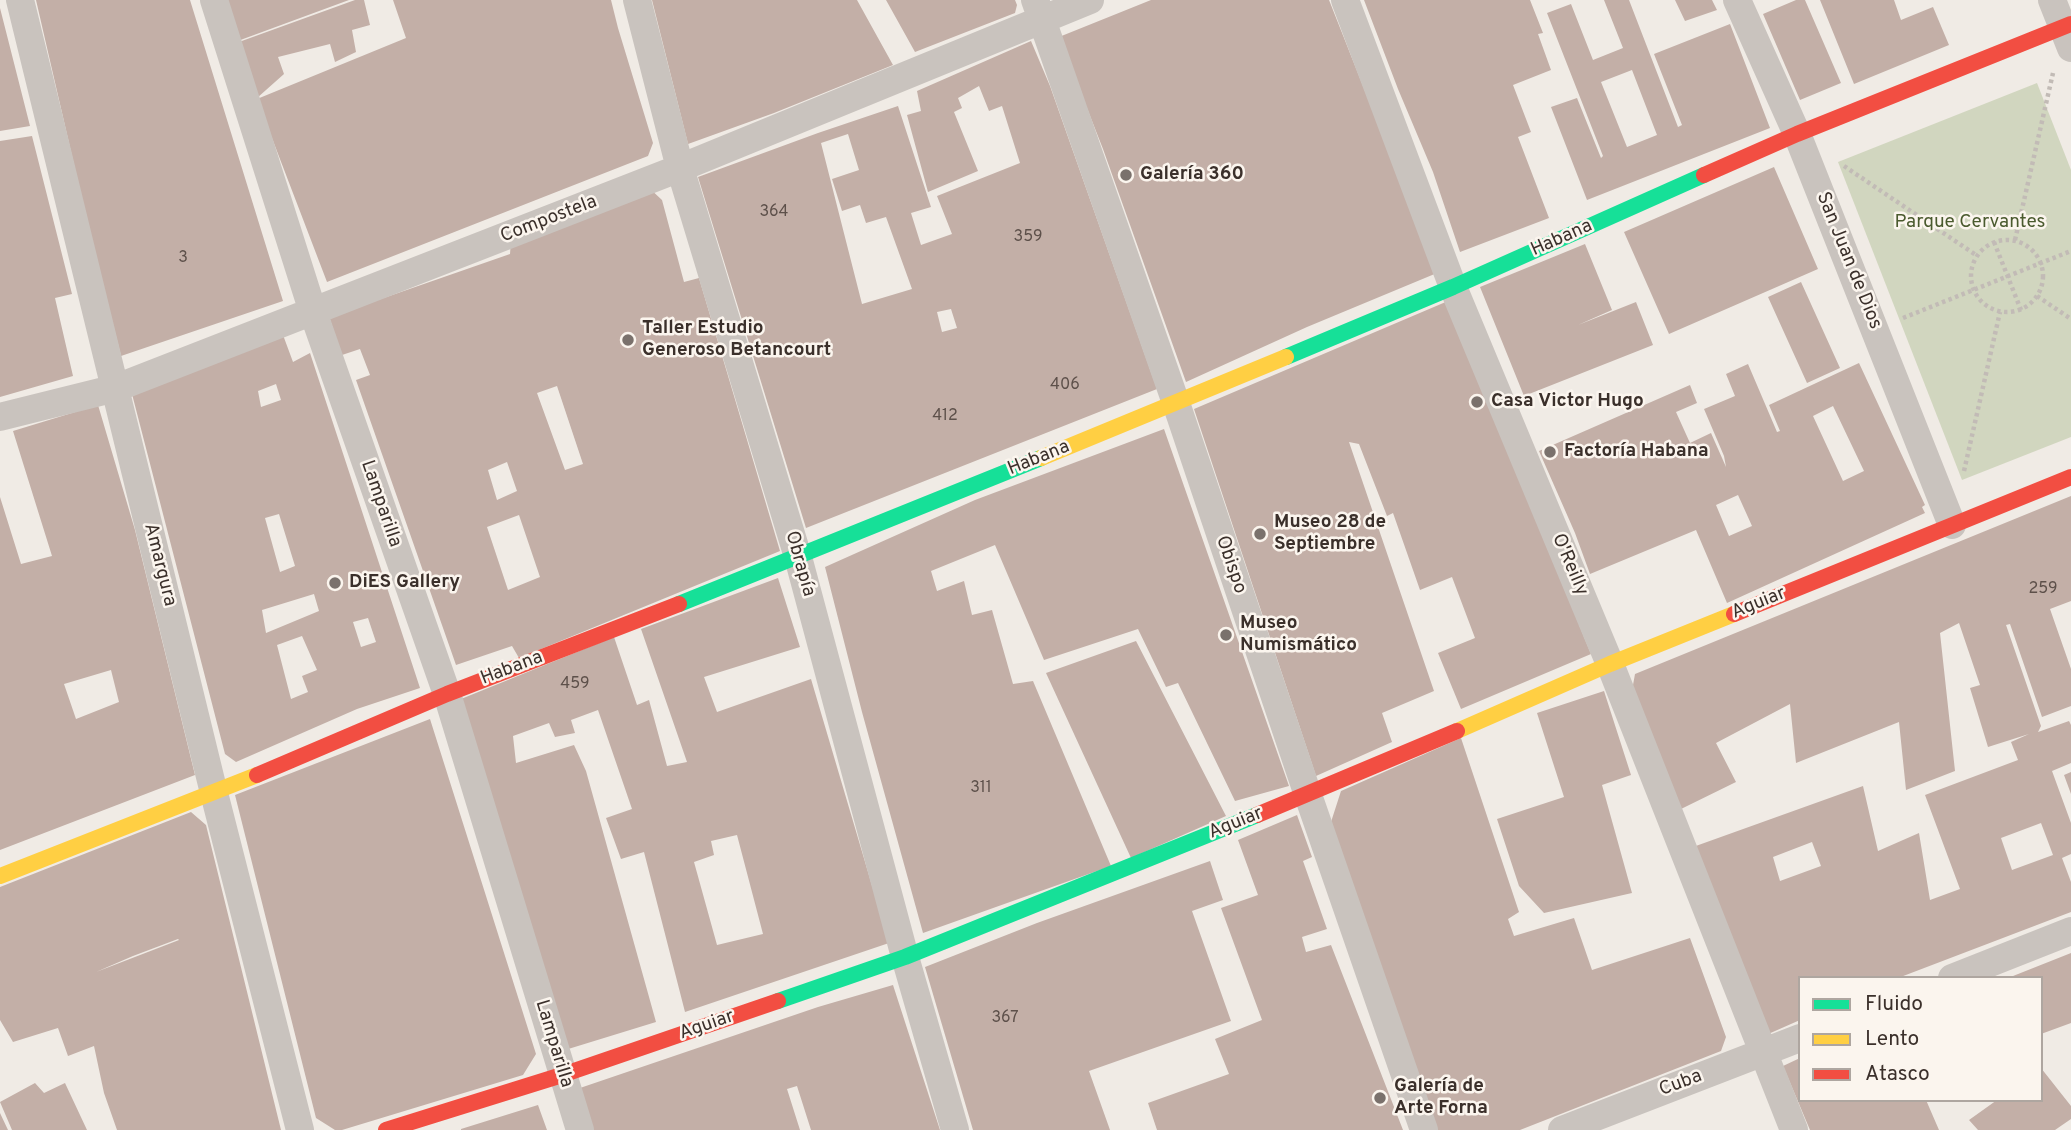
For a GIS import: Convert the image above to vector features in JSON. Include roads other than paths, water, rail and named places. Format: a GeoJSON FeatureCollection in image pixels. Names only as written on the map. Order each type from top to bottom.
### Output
{"type":"FeatureCollection","features":[{"type":"Feature","properties":{"kind":"street","name":"Amargura"},"geometry":{"type":"LineString","coordinates":[[20,0],[214,793],[300,1130]]}},
{"type":"Feature","properties":{"kind":"street","name":"Lamparilla"},"geometry":{"type":"LineString","coordinates":[[214,0],[313,313],[447,694],[580,1130]]}},
{"type":"Feature","properties":{"kind":"street","name":"Obrapía"},"geometry":{"type":"LineString","coordinates":[[637,0],[680,168],[798,557],[905,957],[955,1130]]}},
{"type":"Feature","properties":{"kind":"street","name":"Compostela"},"geometry":{"type":"LineString","coordinates":[[0,417],[116,388],[313,313],[680,168],[1038,10],[1090,0]]}},
{"type":"Feature","properties":{"kind":"street","name":"O'Reilly"},"geometry":{"type":"LineString","coordinates":[[1345,0],[1453,287],[1610,664],[1794,1130]]}},
{"type":"Feature","properties":{"kind":"street","name":"San Juan de Dios"},"geometry":{"type":"LineString","coordinates":[[1737,0],[1797,134],[1952,525]]}},
{"type":"Feature","properties":{"kind":"street"},"geometry":{"type":"LineString","coordinates":[[2052,0],[2068,33]]}},
{"type":"Feature","properties":{"kind":"street","name":"Obispo"},"geometry":{"type":"LineString","coordinates":[[1038,10],[1176,403],[1424,1130]]}},
{"type":"Feature","properties":{"kind":"street","name":"Habana"},"geometry":{"type":"LineString","coordinates":[[0,876],[214,793],[447,694],[798,557],[1176,403],[1453,287],[1797,134],[2068,33]]}},
{"type":"Feature","properties":{"kind":"street","name":"Aguiar"},"geometry":{"type":"LineString","coordinates":[[386,1130],[562,1075],[905,957],[1308,795],[1610,664],[2071,477]]}},
{"type":"Feature","properties":{"kind":"street"},"geometry":{"type":"LineString","coordinates":[[1957,976],[2071,931]]}},
{"type":"Feature","properties":{"kind":"street","name":"Cuba"},"geometry":{"type":"LineString","coordinates":[[1562,1130],[1798,1039]]}},
{"type":"Feature","properties":{"kind":"place","name":"Galería 360"},"geometry":{"type":"Point","coordinates":[1126,175]}},
{"type":"Feature","properties":{"kind":"place","name":"Taller Estudio Generoso Betancourt"},"geometry":{"type":"Point","coordinates":[628,340]}},
{"type":"Feature","properties":{"kind":"place","name":"Casa Victor Hugo"},"geometry":{"type":"Point","coordinates":[1477,402]}},
{"type":"Feature","properties":{"kind":"place","name":"Factoría Habana"},"geometry":{"type":"Point","coordinates":[1550,452]}},
{"type":"Feature","properties":{"kind":"place","name":"Museo 28 de Septiembre"},"geometry":{"type":"Point","coordinates":[1260,534]}},
{"type":"Feature","properties":{"kind":"place","name":"DiES Gallery"},"geometry":{"type":"Point","coordinates":[335,583]}},
{"type":"Feature","properties":{"kind":"place","name":"Museo Numismático"},"geometry":{"type":"Point","coordinates":[1226,635]}},
{"type":"Feature","properties":{"kind":"place","name":"Galería de Arte Forna"},"geometry":{"type":"Point","coordinates":[1380,1098]}},
{"type":"Feature","properties":{"kind":"park label","name":"Parque Cervantes"},"geometry":{"type":"Point","coordinates":[1970,223]}}]}
